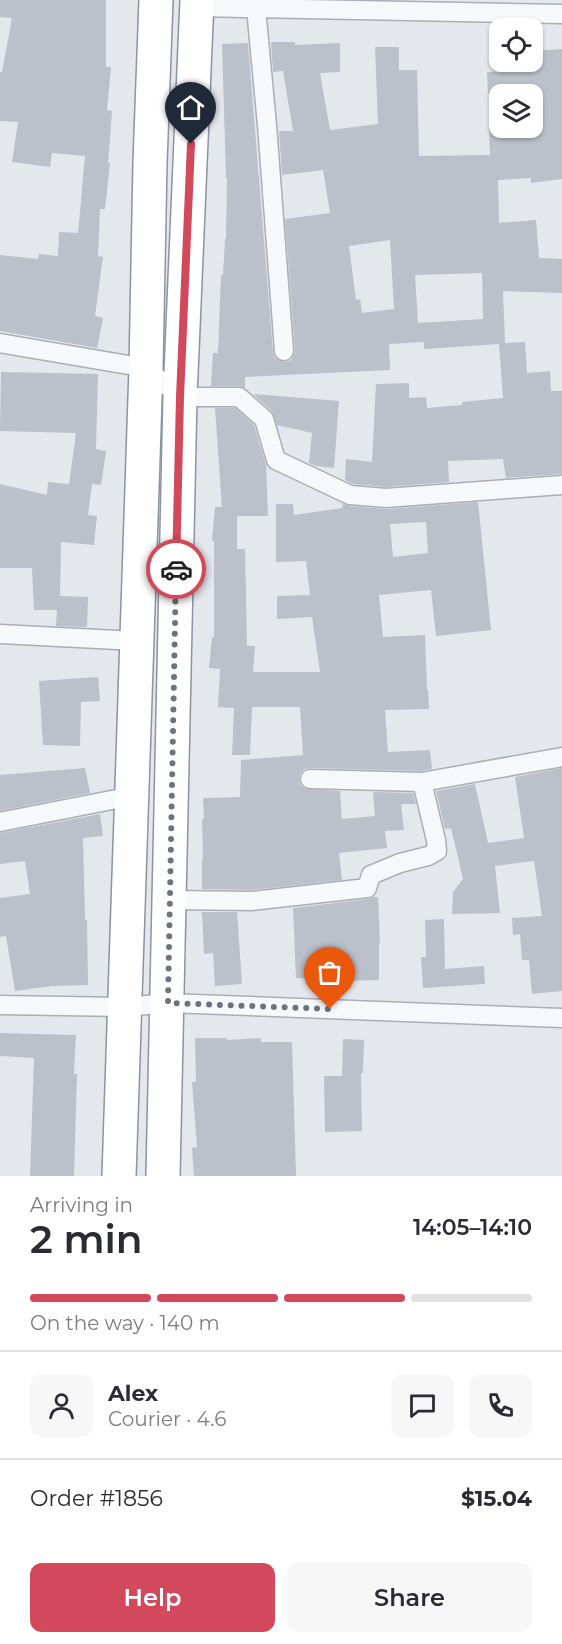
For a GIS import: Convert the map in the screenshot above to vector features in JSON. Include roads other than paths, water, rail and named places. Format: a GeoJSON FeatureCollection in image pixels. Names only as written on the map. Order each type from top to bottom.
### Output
{"type":"FeatureCollection","features":[{"type":"Feature","properties":{"kind":"highway"},"geometry":{"type":"LineString","coordinates":[[119,1176],[156,0]]}},
{"type":"Feature","properties":{"kind":"highway"},"geometry":{"type":"LineString","coordinates":[[163,1176],[180,397],[197,3]]}},
{"type":"Feature","properties":{"kind":"street"},"geometry":{"type":"LineString","coordinates":[[197,3],[255,8],[562,14]]}},
{"type":"Feature","properties":{"kind":"street"},"geometry":{"type":"LineString","coordinates":[[255,8],[267,125],[284,351]]}},
{"type":"Feature","properties":{"kind":"street"},"geometry":{"type":"LineString","coordinates":[[0,343],[146,368],[180,397],[239,397],[264,419],[276,460],[350,495],[386,498],[562,485]]}},
{"type":"Feature","properties":{"kind":"street"},"geometry":{"type":"LineString","coordinates":[[0,634],[137,641]]}},
{"type":"Feature","properties":{"kind":"street"},"geometry":{"type":"LineString","coordinates":[[310,779],[422,782],[562,757]]}},
{"type":"Feature","properties":{"kind":"street"},"geometry":{"type":"LineString","coordinates":[[169,900],[252,901],[366,888],[370,875],[400,863],[428,856],[437,850],[422,782]]}},
{"type":"Feature","properties":{"kind":"street"},"geometry":{"type":"LineString","coordinates":[[0,822],[132,796]]}},
{"type":"Feature","properties":{"kind":"street"},"geometry":{"type":"LineString","coordinates":[[0,1005],[125,1007],[168,1003],[562,1018]]}}]}
